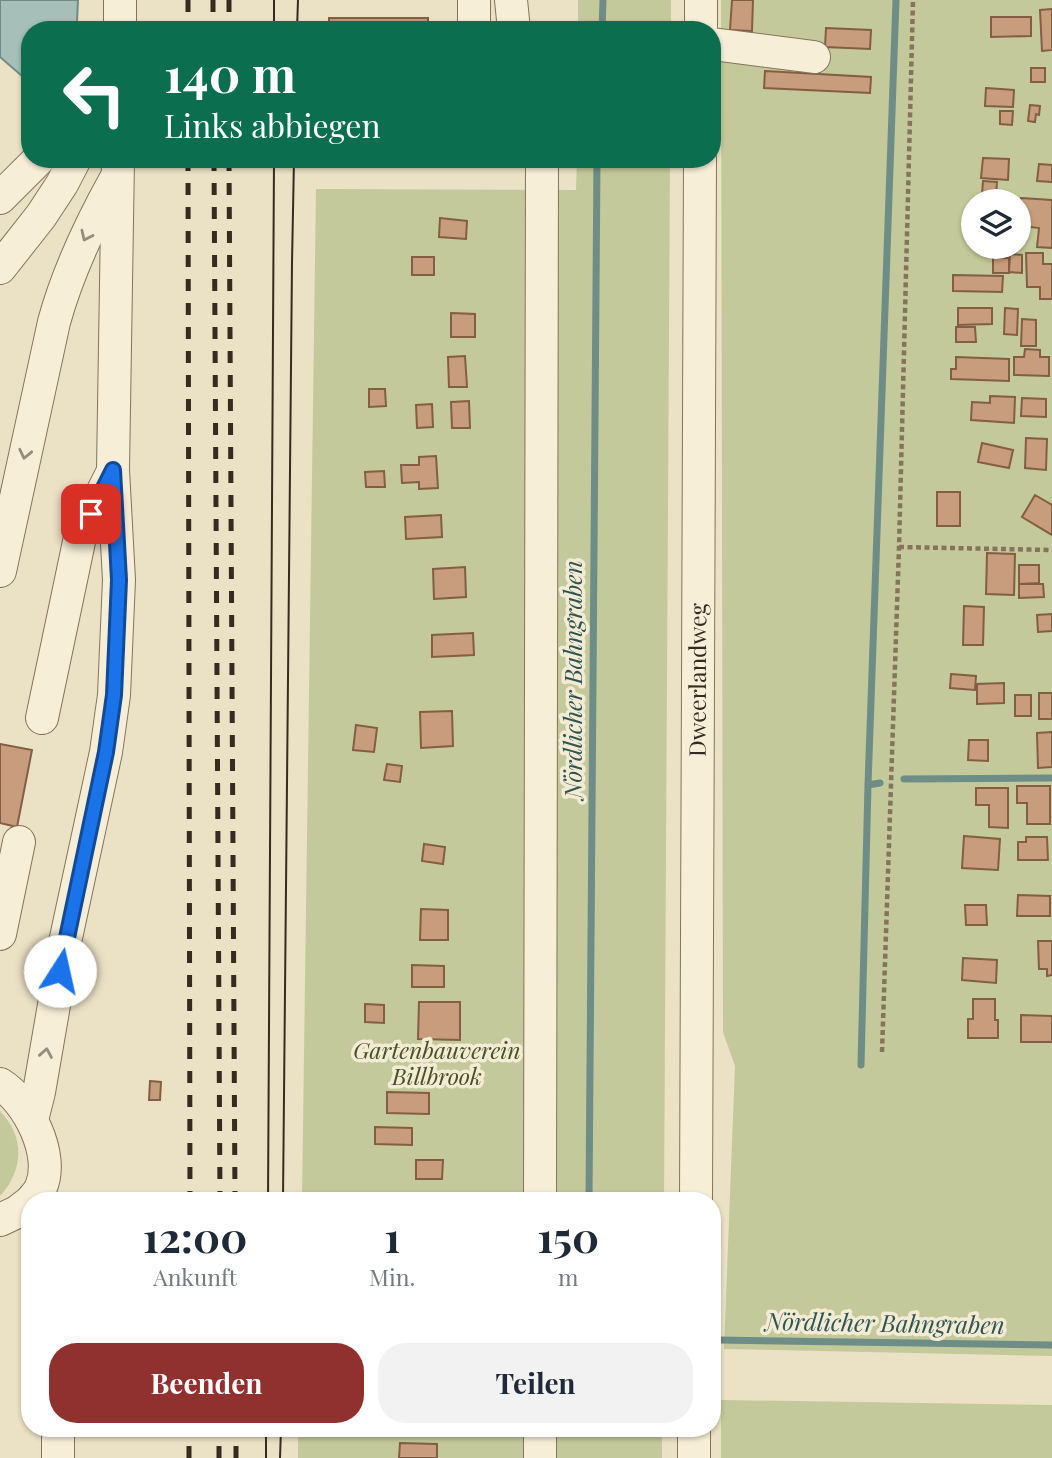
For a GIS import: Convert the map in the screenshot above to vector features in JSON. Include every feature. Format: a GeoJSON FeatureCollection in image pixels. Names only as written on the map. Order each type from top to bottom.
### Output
{"type":"FeatureCollection","features":[{"type":"Feature","properties":{"kind":"street"},"geometry":{"type":"LineString","coordinates":[[120,0],[120,21]]}},
{"type":"Feature","properties":{"kind":"street"},"geometry":{"type":"LineString","coordinates":[[474,0],[474,21]]}},
{"type":"Feature","properties":{"kind":"street"},"geometry":{"type":"LineString","coordinates":[[511,0],[513,21]]}},
{"type":"Feature","properties":{"kind":"street"},"geometry":{"type":"LineString","coordinates":[[701,0],[701,21]]}},
{"type":"Feature","properties":{"kind":"street"},"geometry":{"type":"LineString","coordinates":[[721,45],[814,57]]}},
{"type":"Feature","properties":{"kind":"street"},"geometry":{"type":"LineString","coordinates":[[0,198],[30,168]]}},
{"type":"Feature","properties":{"kind":"street"},"geometry":{"type":"LineString","coordinates":[[0,268],[41,216],[70,168]]}},
{"type":"Feature","properties":{"kind":"street"},"geometry":{"type":"LineString","coordinates":[[32,1120],[64,947],[106,752],[114,695],[119,580],[113,470],[118,168]]}},
{"type":"Feature","properties":{"kind":"street"},"geometry":{"type":"LineString","coordinates":[[0,571],[63,289],[118,168]]}},
{"type":"Feature","properties":{"kind":"street"},"geometry":{"type":"LineString","coordinates":[[540,1192],[542,168]]}},
{"type":"Feature","properties":{"kind":"street","name":"Dweerlandweg"},"geometry":{"type":"LineString","coordinates":[[696,1192],[700,168]]}},
{"type":"Feature","properties":{"kind":"street"},"geometry":{"type":"LineString","coordinates":[[42,718],[80,537],[113,470]]}},
{"type":"Feature","properties":{"kind":"street"},"geometry":{"type":"LineString","coordinates":[[0,934],[19,842]]}},
{"type":"Feature","properties":{"kind":"street"},"geometry":{"type":"LineString","coordinates":[[0,1084],[19,1102],[32,1120],[39,1137],[44,1159],[44,1177],[37,1192]]}},
{"type":"Feature","properties":{"kind":"street"},"geometry":{"type":"LineString","coordinates":[[58,1437],[58,1458]]}},
{"type":"Feature","properties":{"kind":"street"},"geometry":{"type":"LineString","coordinates":[[540,1437],[540,1458]]}},
{"type":"Feature","properties":{"kind":"street"},"geometry":{"type":"LineString","coordinates":[[694,1437],[694,1458]]}},
{"type":"Feature","properties":{"kind":"path"},"geometry":{"type":"LineString","coordinates":[[882,1052],[914,0]]}},
{"type":"Feature","properties":{"kind":"path"},"geometry":{"type":"LineString","coordinates":[[899,547],[1052,550]]}},
{"type":"Feature","properties":{"kind":"green space"},"geometry":{"type":"Polygon","coordinates":[[[578,0],[671,0],[671,21],[578,21],[578,0]]]}},
{"type":"Feature","properties":{"kind":"green space"},"geometry":{"type":"Polygon","coordinates":[[[721,0],[1052,0],[1052,1356],[724,1349],[735,1066],[723,1032],[721,0]]]}},
{"type":"Feature","properties":{"kind":"green space","name":"Gartenbauverein Billbrook"},"geometry":{"type":"Polygon","coordinates":[[[577,168],[670,168],[664,1192],[302,1192],[316,189],[576,190],[577,168]]]}},
{"type":"Feature","properties":{"kind":"green space"},"geometry":{"type":"Polygon","coordinates":[[[0,1111],[14,1131],[18,1153],[14,1175],[0,1196],[0,1111]]]}},
{"type":"Feature","properties":{"kind":"green space"},"geometry":{"type":"Polygon","coordinates":[[[721,1400],[1052,1405],[1052,1458],[721,1458],[721,1400]]]}},
{"type":"Feature","properties":{"kind":"green space"},"geometry":{"type":"Polygon","coordinates":[[[298,1437],[662,1437],[662,1458],[298,1458],[298,1437]]]}},
{"type":"Feature","properties":{"kind":"water"},"geometry":{"type":"Polygon","coordinates":[[[0,0],[78,0],[77,21],[21,21],[21,75],[0,57],[0,0]]]}},
{"type":"Feature","properties":{"kind":"building"},"geometry":{"type":"Polygon","coordinates":[[[732,0],[753,0],[752,31],[730,30],[732,0]]]}},
{"type":"Feature","properties":{"kind":"building"},"geometry":{"type":"Polygon","coordinates":[[[1052,9],[1052,50],[1042,51],[1040,10],[1052,9]]]}},
{"type":"Feature","properties":{"kind":"building"},"geometry":{"type":"Polygon","coordinates":[[[991,17],[1031,17],[1031,36],[991,37],[991,17]]]}},
{"type":"Feature","properties":{"kind":"building"},"geometry":{"type":"Polygon","coordinates":[[[329,18],[428,18],[428,21],[329,21],[329,18]]]}},
{"type":"Feature","properties":{"kind":"building"},"geometry":{"type":"Polygon","coordinates":[[[826,28],[871,30],[870,49],[825,47],[826,28]]]}},
{"type":"Feature","properties":{"kind":"building"},"geometry":{"type":"Polygon","coordinates":[[[1031,68],[1045,68],[1045,82],[1031,82],[1031,68]]]}},
{"type":"Feature","properties":{"kind":"building"},"geometry":{"type":"Polygon","coordinates":[[[765,71],[871,77],[870,93],[764,88],[765,71]]]}},
{"type":"Feature","properties":{"kind":"building"},"geometry":{"type":"Polygon","coordinates":[[[986,88],[1014,90],[1013,107],[985,106],[986,88]]]}},
{"type":"Feature","properties":{"kind":"building"},"geometry":{"type":"Polygon","coordinates":[[[1030,105],[1040,106],[1035,122],[1028,121],[1030,105]]]}},
{"type":"Feature","properties":{"kind":"building"},"geometry":{"type":"Polygon","coordinates":[[[1000,111],[1013,111],[1012,125],[1000,124],[1000,111]]]}},
{"type":"Feature","properties":{"kind":"building"},"geometry":{"type":"Polygon","coordinates":[[[983,158],[1009,159],[1008,180],[981,178],[983,158]]]}},
{"type":"Feature","properties":{"kind":"building"},"geometry":{"type":"Polygon","coordinates":[[[1039,164],[1052,165],[1052,182],[1037,181],[1039,164]]]}},
{"type":"Feature","properties":{"kind":"building"},"geometry":{"type":"Polygon","coordinates":[[[983,181],[997,182],[996,189],[982,189],[983,181]]]}},
{"type":"Feature","properties":{"kind":"building"},"geometry":{"type":"Polygon","coordinates":[[[1031,199],[1052,200],[1052,248],[1037,247],[1039,228],[1031,227],[1031,199]]]}},
{"type":"Feature","properties":{"kind":"building"},"geometry":{"type":"Polygon","coordinates":[[[440,218],[467,221],[466,239],[439,237],[440,218]]]}},
{"type":"Feature","properties":{"kind":"building"},"geometry":{"type":"Polygon","coordinates":[[[1031,253],[1043,253],[1043,264],[1052,264],[1052,299],[1040,299],[1040,287],[1027,287],[1026,259],[1031,259],[1031,253]]]}},
{"type":"Feature","properties":{"kind":"building"},"geometry":{"type":"Polygon","coordinates":[[[412,257],[434,257],[434,275],[412,275],[412,257]]]}},
{"type":"Feature","properties":{"kind":"building"},"geometry":{"type":"Polygon","coordinates":[[[993,259],[1009,259],[1009,273],[993,273],[993,259]]]}},
{"type":"Feature","properties":{"kind":"building"},"geometry":{"type":"Polygon","coordinates":[[[1010,259],[1022,259],[1022,273],[1009,272],[1010,259]]]}},
{"type":"Feature","properties":{"kind":"building"},"geometry":{"type":"Polygon","coordinates":[[[953,275],[1003,276],[1002,292],[953,291],[953,275]]]}},
{"type":"Feature","properties":{"kind":"building"},"geometry":{"type":"Polygon","coordinates":[[[958,308],[992,308],[992,324],[958,325],[958,308]]]}},
{"type":"Feature","properties":{"kind":"building"},"geometry":{"type":"Polygon","coordinates":[[[1005,308],[1018,309],[1017,335],[1004,334],[1005,308]]]}},
{"type":"Feature","properties":{"kind":"building"},"geometry":{"type":"Polygon","coordinates":[[[451,313],[475,314],[475,337],[451,337],[451,313]]]}},
{"type":"Feature","properties":{"kind":"building"},"geometry":{"type":"Polygon","coordinates":[[[1022,319],[1036,320],[1036,346],[1021,346],[1022,319]]]}},
{"type":"Feature","properties":{"kind":"building"},"geometry":{"type":"Polygon","coordinates":[[[956,327],[975,327],[976,342],[956,342],[956,327]]]}},
{"type":"Feature","properties":{"kind":"building"},"geometry":{"type":"Polygon","coordinates":[[[1025,349],[1040,350],[1040,357],[1049,357],[1049,376],[1014,375],[1014,357],[1024,357],[1025,349]]]}},
{"type":"Feature","properties":{"kind":"building"},"geometry":{"type":"Polygon","coordinates":[[[465,356],[467,387],[449,387],[448,357],[465,356]]]}},
{"type":"Feature","properties":{"kind":"building"},"geometry":{"type":"Polygon","coordinates":[[[956,357],[1009,359],[1009,381],[951,379],[951,369],[956,369],[956,357]]]}},
{"type":"Feature","properties":{"kind":"building"},"geometry":{"type":"Polygon","coordinates":[[[369,389],[385,389],[386,406],[369,407],[369,389]]]}},
{"type":"Feature","properties":{"kind":"building"},"geometry":{"type":"Polygon","coordinates":[[[990,396],[1015,397],[1014,423],[971,420],[972,402],[990,403],[990,396]]]}},
{"type":"Feature","properties":{"kind":"building"},"geometry":{"type":"Polygon","coordinates":[[[1022,398],[1046,399],[1046,417],[1021,416],[1022,398]]]}},
{"type":"Feature","properties":{"kind":"building"},"geometry":{"type":"Polygon","coordinates":[[[469,401],[470,428],[452,428],[451,402],[469,401]]]}},
{"type":"Feature","properties":{"kind":"building"},"geometry":{"type":"Polygon","coordinates":[[[432,404],[433,427],[417,428],[416,405],[432,404]]]}},
{"type":"Feature","properties":{"kind":"building"},"geometry":{"type":"Polygon","coordinates":[[[1026,438],[1047,439],[1046,470],[1025,468],[1026,438]]]}},
{"type":"Feature","properties":{"kind":"building"},"geometry":{"type":"Polygon","coordinates":[[[982,443],[1013,450],[1009,468],[978,462],[982,443]]]}},
{"type":"Feature","properties":{"kind":"building"},"geometry":{"type":"Polygon","coordinates":[[[436,456],[438,488],[419,489],[419,482],[402,483],[401,465],[419,465],[419,457],[436,456]]]}},
{"type":"Feature","properties":{"kind":"building"},"geometry":{"type":"Polygon","coordinates":[[[384,471],[385,487],[366,487],[365,472],[384,471]]]}},
{"type":"Feature","properties":{"kind":"building"},"geometry":{"type":"Polygon","coordinates":[[[937,492],[960,492],[960,526],[937,526],[937,492]]]}},
{"type":"Feature","properties":{"kind":"building"},"geometry":{"type":"Polygon","coordinates":[[[1035,495],[1052,505],[1052,535],[1022,517],[1035,495]]]}},
{"type":"Feature","properties":{"kind":"building"},"geometry":{"type":"Polygon","coordinates":[[[441,515],[442,537],[406,539],[405,517],[441,515]]]}},
{"type":"Feature","properties":{"kind":"building"},"geometry":{"type":"Polygon","coordinates":[[[987,553],[1015,554],[1014,595],[986,594],[987,553]]]}},
{"type":"Feature","properties":{"kind":"building"},"geometry":{"type":"Polygon","coordinates":[[[1019,565],[1039,565],[1039,583],[1019,584],[1019,565]]]}},
{"type":"Feature","properties":{"kind":"building"},"geometry":{"type":"Polygon","coordinates":[[[465,567],[466,597],[434,599],[433,569],[465,567]]]}},
{"type":"Feature","properties":{"kind":"building"},"geometry":{"type":"Polygon","coordinates":[[[1019,584],[1043,584],[1044,597],[1019,598],[1019,584]]]}},
{"type":"Feature","properties":{"kind":"building"},"geometry":{"type":"Polygon","coordinates":[[[964,606],[984,607],[983,645],[963,645],[964,606]]]}},
{"type":"Feature","properties":{"kind":"building"},"geometry":{"type":"Polygon","coordinates":[[[1052,614],[1052,631],[1038,632],[1037,615],[1052,614]]]}},
{"type":"Feature","properties":{"kind":"building"},"geometry":{"type":"Polygon","coordinates":[[[473,633],[474,655],[432,657],[432,635],[473,633]]]}},
{"type":"Feature","properties":{"kind":"building"},"geometry":{"type":"Polygon","coordinates":[[[951,674],[976,676],[975,690],[950,688],[951,674]]]}},
{"type":"Feature","properties":{"kind":"building"},"geometry":{"type":"Polygon","coordinates":[[[1004,683],[1004,703],[977,704],[977,684],[1004,683]]]}},
{"type":"Feature","properties":{"kind":"building"},"geometry":{"type":"Polygon","coordinates":[[[1039,693],[1052,693],[1052,719],[1039,719],[1039,693]]]}},
{"type":"Feature","properties":{"kind":"building"},"geometry":{"type":"Polygon","coordinates":[[[1015,695],[1031,695],[1031,716],[1015,716],[1015,695]]]}},
{"type":"Feature","properties":{"kind":"building"},"geometry":{"type":"Polygon","coordinates":[[[452,711],[453,746],[421,748],[420,712],[452,711]]]}},
{"type":"Feature","properties":{"kind":"building"},"geometry":{"type":"Polygon","coordinates":[[[356,725],[377,728],[374,752],[353,750],[356,725]]]}},
{"type":"Feature","properties":{"kind":"building"},"geometry":{"type":"Polygon","coordinates":[[[1052,732],[1052,767],[1038,768],[1037,733],[1052,732]]]}},
{"type":"Feature","properties":{"kind":"building"},"geometry":{"type":"Polygon","coordinates":[[[969,740],[988,740],[988,761],[968,760],[969,740]]]}},
{"type":"Feature","properties":{"kind":"building"},"geometry":{"type":"Polygon","coordinates":[[[0,744],[32,750],[17,827],[0,823],[0,744]]]}},
{"type":"Feature","properties":{"kind":"building"},"geometry":{"type":"Polygon","coordinates":[[[387,764],[402,766],[400,782],[384,780],[387,764]]]}},
{"type":"Feature","properties":{"kind":"building"},"geometry":{"type":"Polygon","coordinates":[[[1017,786],[1050,786],[1050,824],[1027,824],[1027,803],[1017,803],[1017,786]]]}},
{"type":"Feature","properties":{"kind":"building"},"geometry":{"type":"Polygon","coordinates":[[[976,788],[1008,788],[1008,828],[989,827],[989,805],[976,805],[976,788]]]}},
{"type":"Feature","properties":{"kind":"building"},"geometry":{"type":"Polygon","coordinates":[[[964,836],[1000,839],[998,870],[962,868],[964,836]]]}},
{"type":"Feature","properties":{"kind":"building"},"geometry":{"type":"Polygon","coordinates":[[[1026,837],[1047,837],[1048,860],[1018,860],[1018,842],[1026,842],[1026,837]]]}},
{"type":"Feature","properties":{"kind":"building"},"geometry":{"type":"Polygon","coordinates":[[[424,844],[445,847],[443,864],[422,861],[424,844]]]}},
{"type":"Feature","properties":{"kind":"building"},"geometry":{"type":"Polygon","coordinates":[[[1018,895],[1050,896],[1050,916],[1017,916],[1018,895]]]}},
{"type":"Feature","properties":{"kind":"building"},"geometry":{"type":"Polygon","coordinates":[[[965,905],[986,905],[987,925],[966,925],[965,905]]]}},
{"type":"Feature","properties":{"kind":"building"},"geometry":{"type":"Polygon","coordinates":[[[421,909],[448,910],[448,940],[420,940],[421,909]]]}},
{"type":"Feature","properties":{"kind":"building"},"geometry":{"type":"Polygon","coordinates":[[[1038,941],[1052,941],[1052,975],[1047,976],[1047,969],[1039,969],[1038,941]]]}},
{"type":"Feature","properties":{"kind":"building"},"geometry":{"type":"Polygon","coordinates":[[[963,958],[997,960],[996,983],[962,980],[963,958]]]}},
{"type":"Feature","properties":{"kind":"building"},"geometry":{"type":"Polygon","coordinates":[[[412,965],[444,966],[444,987],[412,987],[412,965]]]}},
{"type":"Feature","properties":{"kind":"building"},"geometry":{"type":"Polygon","coordinates":[[[973,999],[995,999],[998,1038],[968,1038],[968,1019],[973,1019],[973,999]]]}},
{"type":"Feature","properties":{"kind":"building"},"geometry":{"type":"Polygon","coordinates":[[[419,1002],[460,1002],[460,1040],[418,1039],[419,1002]]]}},
{"type":"Feature","properties":{"kind":"building"},"geometry":{"type":"Polygon","coordinates":[[[365,1004],[384,1005],[384,1023],[365,1022],[365,1004]]]}},
{"type":"Feature","properties":{"kind":"building"},"geometry":{"type":"Polygon","coordinates":[[[1021,1015],[1052,1016],[1052,1042],[1021,1042],[1021,1015]]]}},
{"type":"Feature","properties":{"kind":"building"},"geometry":{"type":"Polygon","coordinates":[[[150,1081],[161,1082],[160,1100],[149,1100],[150,1081]]]}},
{"type":"Feature","properties":{"kind":"building"},"geometry":{"type":"Polygon","coordinates":[[[387,1092],[429,1093],[429,1114],[387,1113],[387,1092]]]}},
{"type":"Feature","properties":{"kind":"building"},"geometry":{"type":"Polygon","coordinates":[[[375,1127],[412,1128],[412,1145],[375,1144],[375,1127]]]}},
{"type":"Feature","properties":{"kind":"building"},"geometry":{"type":"Polygon","coordinates":[[[416,1160],[443,1160],[442,1179],[416,1179],[416,1160]]]}},
{"type":"Feature","properties":{"kind":"building"},"geometry":{"type":"Polygon","coordinates":[[[400,1443],[437,1444],[437,1458],[399,1458],[400,1443]]]}},
{"type":"Feature","properties":{"kind":"waterway","name":"Nördlicher Bahngraben"},"geometry":{"type":"LineString","coordinates":[[602,21],[603,0]]}},
{"type":"Feature","properties":{"kind":"waterway"},"geometry":{"type":"LineString","coordinates":[[861,1065],[868,785],[896,0]]}},
{"type":"Feature","properties":{"kind":"waterway","name":"Nördlicher Bahngraben"},"geometry":{"type":"LineString","coordinates":[[589,1192],[597,168]]}},
{"type":"Feature","properties":{"kind":"waterway"},"geometry":{"type":"LineString","coordinates":[[904,779],[1052,778]]}},
{"type":"Feature","properties":{"kind":"waterway"},"geometry":{"type":"LineString","coordinates":[[868,785],[880,783]]}},
{"type":"Feature","properties":{"kind":"waterway","name":"Nördlicher Bahngraben"},"geometry":{"type":"LineString","coordinates":[[721,1340],[1052,1345]]}},
{"type":"Feature","properties":{"kind":"tram line"},"geometry":{"type":"LineString","coordinates":[[274,0],[274,21]]}},
{"type":"Feature","properties":{"kind":"tram line"},"geometry":{"type":"LineString","coordinates":[[297,21],[298,0]]}},
{"type":"Feature","properties":{"kind":"tram line"},"geometry":{"type":"LineString","coordinates":[[268,1192],[274,168]]}},
{"type":"Feature","properties":{"kind":"tram line"},"geometry":{"type":"LineString","coordinates":[[283,1192],[294,168]]}},
{"type":"Feature","properties":{"kind":"tram line"},"geometry":{"type":"LineString","coordinates":[[266,1437],[266,1458]]}},
{"type":"Feature","properties":{"kind":"tram line"},"geometry":{"type":"LineString","coordinates":[[280,1458],[281,1437]]}},
{"type":"Feature","properties":{"kind":"railway"},"geometry":{"type":"LineString","coordinates":[[188,0],[188,21]]}},
{"type":"Feature","properties":{"kind":"railway"},"geometry":{"type":"LineString","coordinates":[[213,0],[213,21]]}},
{"type":"Feature","properties":{"kind":"railway"},"geometry":{"type":"LineString","coordinates":[[229,0],[229,21]]}},
{"type":"Feature","properties":{"kind":"railway"},"geometry":{"type":"LineString","coordinates":[[188,168],[190,1192]]}},
{"type":"Feature","properties":{"kind":"railway"},"geometry":{"type":"LineString","coordinates":[[214,168],[220,1192]]}},
{"type":"Feature","properties":{"kind":"railway"},"geometry":{"type":"LineString","coordinates":[[229,168],[235,1192]]}},
{"type":"Feature","properties":{"kind":"railway"},"geometry":{"type":"LineString","coordinates":[[189,1437],[189,1458]]}},
{"type":"Feature","properties":{"kind":"railway"},"geometry":{"type":"LineString","coordinates":[[219,1437],[219,1458]]}},
{"type":"Feature","properties":{"kind":"railway"},"geometry":{"type":"LineString","coordinates":[[236,1437],[236,1458]]}},
{"type":"Feature","properties":{"kind":"route"},"geometry":{"type":"LineString","coordinates":[[60,971],[106,752],[114,695],[119,580],[113,470],[91,514]]}}]}
